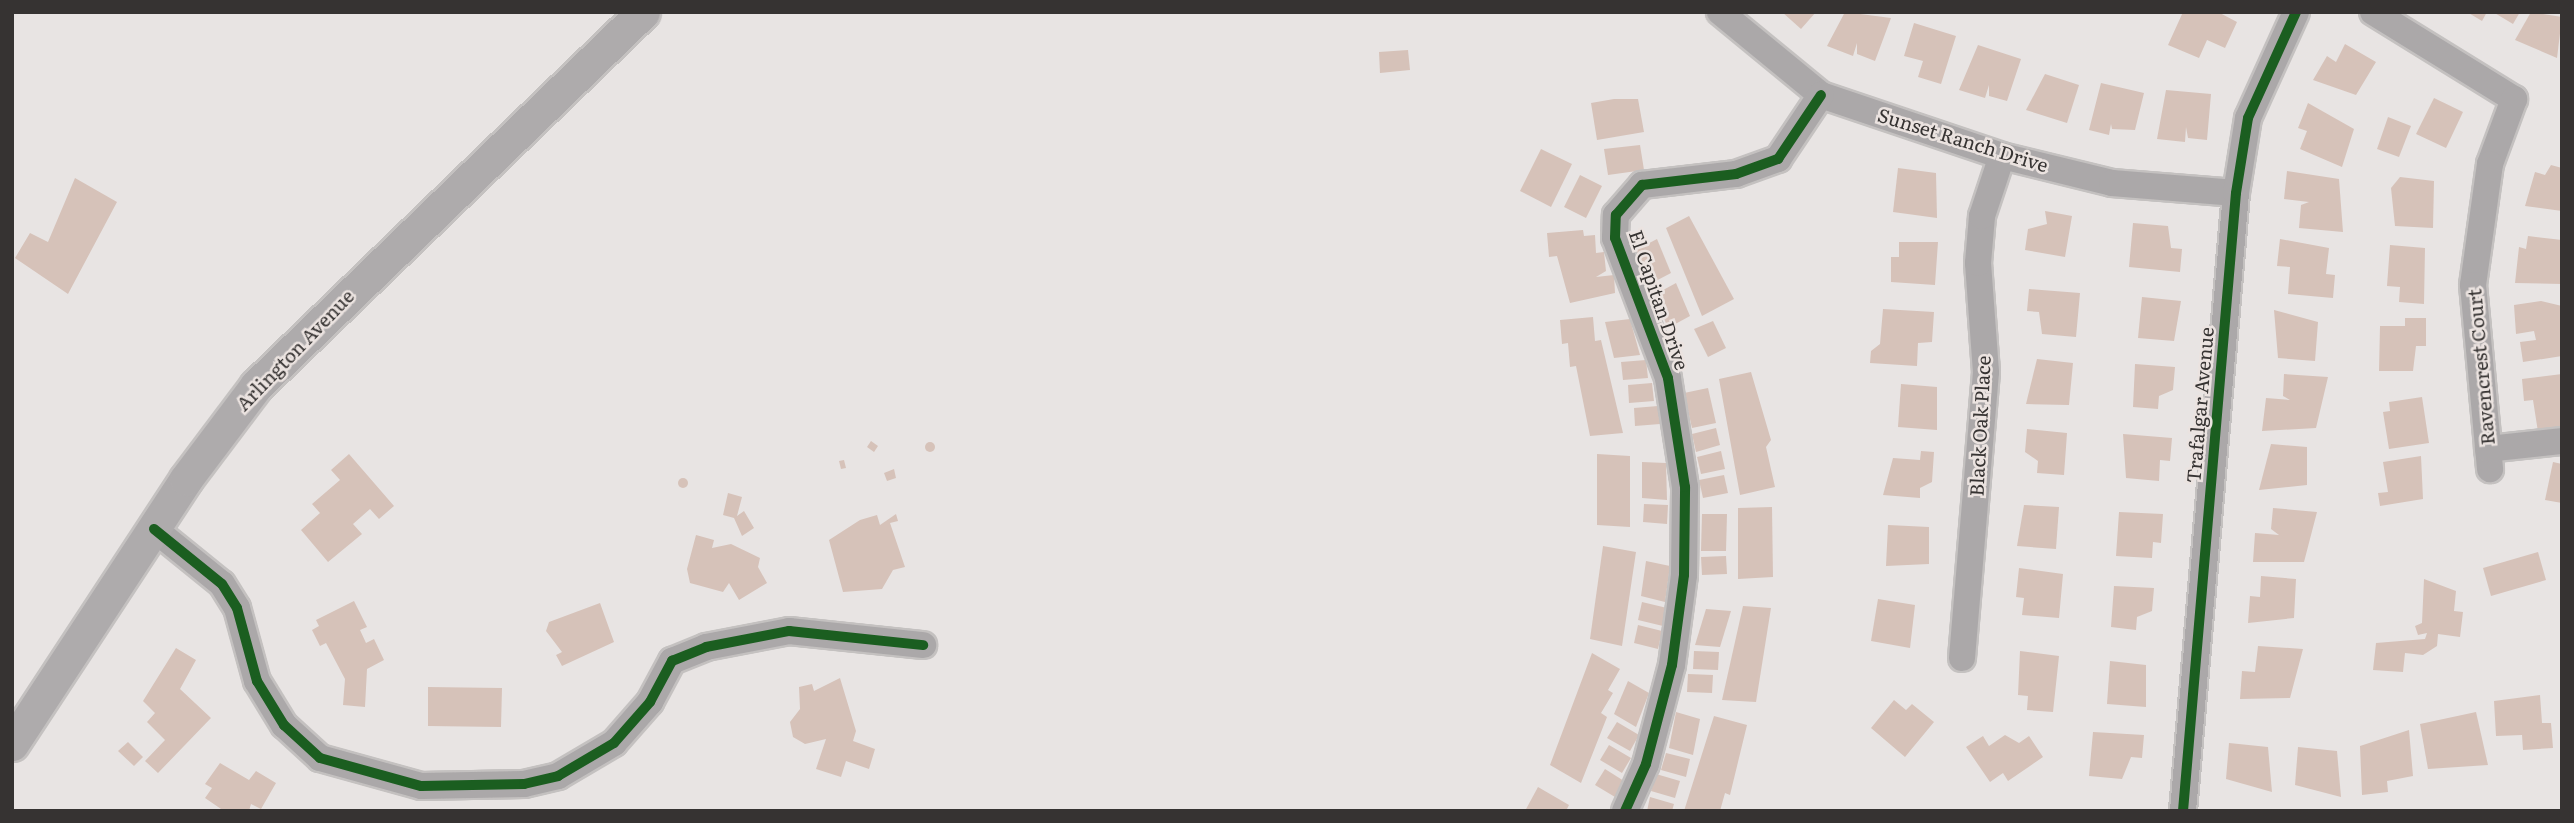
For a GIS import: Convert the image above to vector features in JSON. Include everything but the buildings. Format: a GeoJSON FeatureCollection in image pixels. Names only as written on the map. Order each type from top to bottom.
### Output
{"type":"FeatureCollection","features":[{"type":"Feature","properties":{"kind":"main road","name":"Arlington Avenue"},"geometry":{"type":"LineString","coordinates":[[12,744],[154,529],[256,386],[643,12]]}},
{"type":"Feature","properties":{"kind":"street","name":"Sunset Ranch Drive"},"geometry":{"type":"LineString","coordinates":[[1720,12],[1821,95],[2002,156],[2112,183],[2235,193]]}},
{"type":"Feature","properties":{"kind":"street","name":"Trafalgar Avenue"},"geometry":{"type":"LineString","coordinates":[[2183,811],[2235,193],[2248,118],[2296,12]]}},
{"type":"Feature","properties":{"kind":"street","name":"Ravencrest Court"},"geometry":{"type":"LineString","coordinates":[[2373,12],[2514,99],[2490,164],[2473,285],[2489,459],[2562,441]]}},
{"type":"Feature","properties":{"kind":"street","name":"El Capitan Drive"},"geometry":{"type":"LineString","coordinates":[[1625,811],[1646,764],[1671,664],[1684,575],[1685,487],[1668,378],[1615,238],[1616,215],[1642,185],[1736,174],[1778,159],[1821,95]]}},
{"type":"Feature","properties":{"kind":"street","name":"Black Oak Place"},"geometry":{"type":"LineString","coordinates":[[1962,658],[1986,372],[1978,263],[1982,216],[2002,156]]}},
{"type":"Feature","properties":{"kind":"street"},"geometry":{"type":"LineString","coordinates":[[154,529],[222,584],[237,608],[257,681],[285,725],[320,758],[362,773],[421,786],[524,785],[558,776],[614,743],[650,702],[672,661],[706,647],[789,631],[923,645]]}},
{"type":"Feature","properties":{"kind":"cycle path"},"geometry":{"type":"LineString","coordinates":[[2183,811],[2236,193],[2248,118],[2296,12]]}},
{"type":"Feature","properties":{"kind":"cycle path"},"geometry":{"type":"LineString","coordinates":[[1625,811],[1646,764],[1672,665],[1684,575],[1685,487],[1668,378],[1615,238],[1616,215],[1642,185],[1736,174],[1778,159],[1821,95]]}},
{"type":"Feature","properties":{"kind":"cycle path"},"geometry":{"type":"LineString","coordinates":[[154,529],[222,584],[237,608],[257,681],[284,725],[320,758],[421,786],[524,784],[558,776],[614,743],[650,702],[672,661],[706,647],[789,631],[923,645]]}}]}
